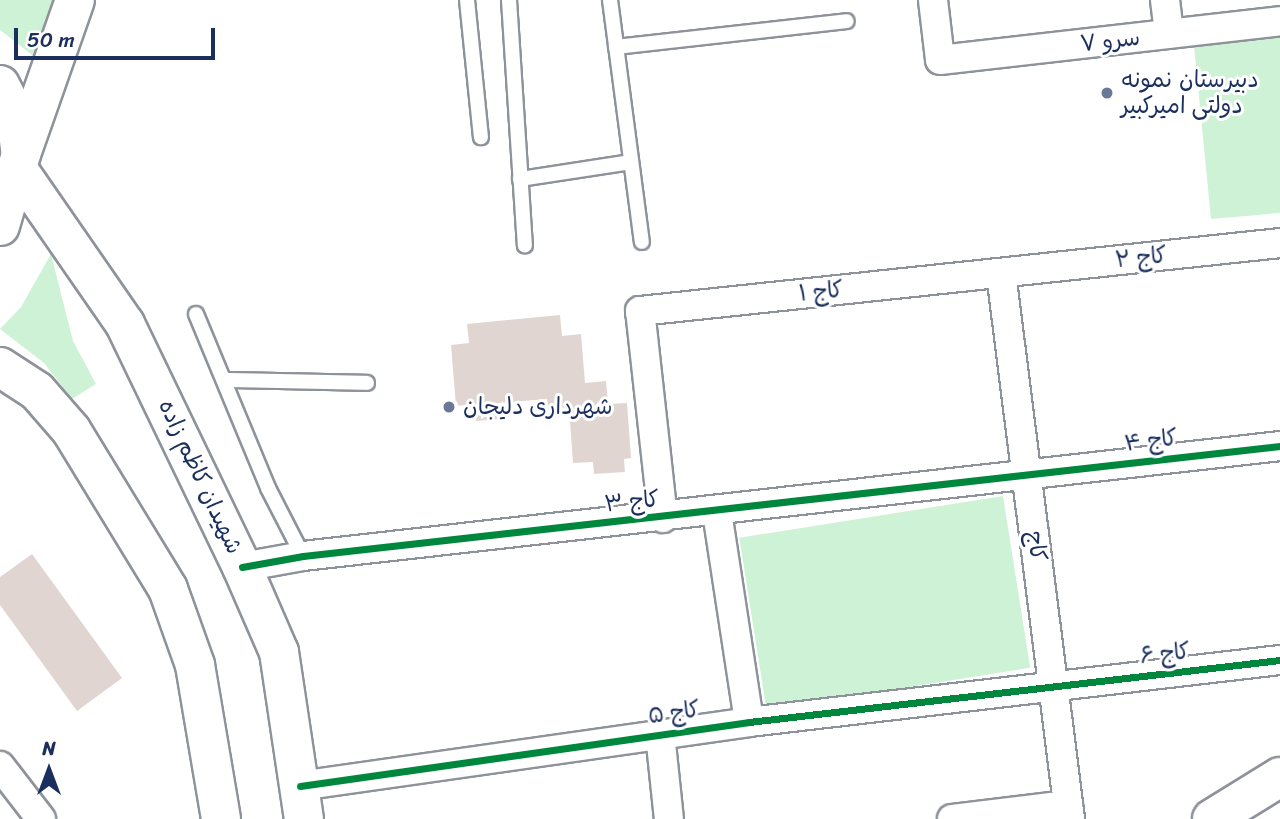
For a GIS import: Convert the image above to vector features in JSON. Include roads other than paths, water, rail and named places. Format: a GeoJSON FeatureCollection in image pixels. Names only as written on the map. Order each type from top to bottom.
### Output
{"type":"FeatureCollection","features":[{"type":"Feature","properties":{"kind":"main road"},"geometry":{"type":"LineString","coordinates":[[0,226],[19,161],[75,0]]}},
{"type":"Feature","properties":{"kind":"main road"},"geometry":{"type":"LineString","coordinates":[[0,85],[16,116],[19,161]]}},
{"type":"Feature","properties":{"kind":"main road","name":"شهیدان کاظم زاده"},"geometry":{"type":"LineString","coordinates":[[19,161],[125,324],[242,567],[279,652],[302,802]]}},
{"type":"Feature","properties":{"kind":"main road"},"geometry":{"type":"LineString","coordinates":[[0,367],[37,391],[71,430],[168,589],[195,665],[221,819]]}},
{"type":"Feature","properties":{"kind":"main road"},"geometry":{"type":"LineString","coordinates":[[1212,819],[1280,777]]}},
{"type":"Feature","properties":{"kind":"main road"},"geometry":{"type":"LineString","coordinates":[[1228,819],[1280,807]]}},
{"type":"Feature","properties":{"kind":"street","name":"سرو ۷"},"geometry":{"type":"LineString","coordinates":[[933,0],[940,60],[1280,21]]}},
{"type":"Feature","properties":{"kind":"street"},"geometry":{"type":"LineString","coordinates":[[1166,0],[1169,34]]}},
{"type":"Feature","properties":{"kind":"street","name":"کاج ۲"},"geometry":{"type":"LineString","coordinates":[[1001,273],[1280,243]]}},
{"type":"Feature","properties":{"kind":"street","name":"کاج ۱"},"geometry":{"type":"LineString","coordinates":[[663,518],[640,311],[1001,273]]}},
{"type":"Feature","properties":{"kind":"street","name":"کاج"},"geometry":{"type":"LineString","coordinates":[[1001,273],[1069,812]]}},
{"type":"Feature","properties":{"kind":"street","name":"کاج ۴"},"geometry":{"type":"LineString","coordinates":[[1027,475],[1280,446]]}},
{"type":"Feature","properties":{"kind":"street","name":"کاج ۳"},"geometry":{"type":"LineString","coordinates":[[242,567],[303,556],[717,512],[1027,475]]}},
{"type":"Feature","properties":{"kind":"street"},"geometry":{"type":"LineString","coordinates":[[717,512],[749,722]]}},
{"type":"Feature","properties":{"kind":"street","name":"کاج ۶"},"geometry":{"type":"LineString","coordinates":[[1053,685],[1280,660]]}},
{"type":"Feature","properties":{"kind":"street","name":"کاج ۵"},"geometry":{"type":"LineString","coordinates":[[302,802],[660,734],[1053,685]]}},
{"type":"Feature","properties":{"kind":"street"},"geometry":{"type":"LineString","coordinates":[[660,734],[669,819]]}},
{"type":"Feature","properties":{"kind":"street"},"geometry":{"type":"LineString","coordinates":[[0,766],[41,819]]}},
{"type":"Feature","properties":{"kind":"street"},"geometry":{"type":"LineString","coordinates":[[952,819],[1069,812]]}},
{"type":"Feature","properties":{"kind":"lane"},"geometry":{"type":"LineString","coordinates":[[467,0],[481,137]]}},
{"type":"Feature","properties":{"kind":"lane"},"geometry":{"type":"LineString","coordinates":[[509,0],[525,245]]}},
{"type":"Feature","properties":{"kind":"lane"},"geometry":{"type":"LineString","coordinates":[[610,0],[642,242]]}},
{"type":"Feature","properties":{"kind":"lane"},"geometry":{"type":"LineString","coordinates":[[616,47],[847,22]]}},
{"type":"Feature","properties":{"kind":"lane"},"geometry":{"type":"LineString","coordinates":[[520,179],[631,162]]}},
{"type":"Feature","properties":{"kind":"lane"},"geometry":{"type":"LineString","coordinates":[[196,314],[226,380],[268,488],[303,556]]}},
{"type":"Feature","properties":{"kind":"lane"},"geometry":{"type":"LineString","coordinates":[[226,380],[366,383]]}},
{"type":"Feature","properties":{"kind":"place","name":"دبیرستان نمونه دولتی امیرکبیر"},"geometry":{"type":"Point","coordinates":[1107,93]}},
{"type":"Feature","properties":{"kind":"place","name":"شهرداری دلیجان"},"geometry":{"type":"Point","coordinates":[449,407]}}]}
